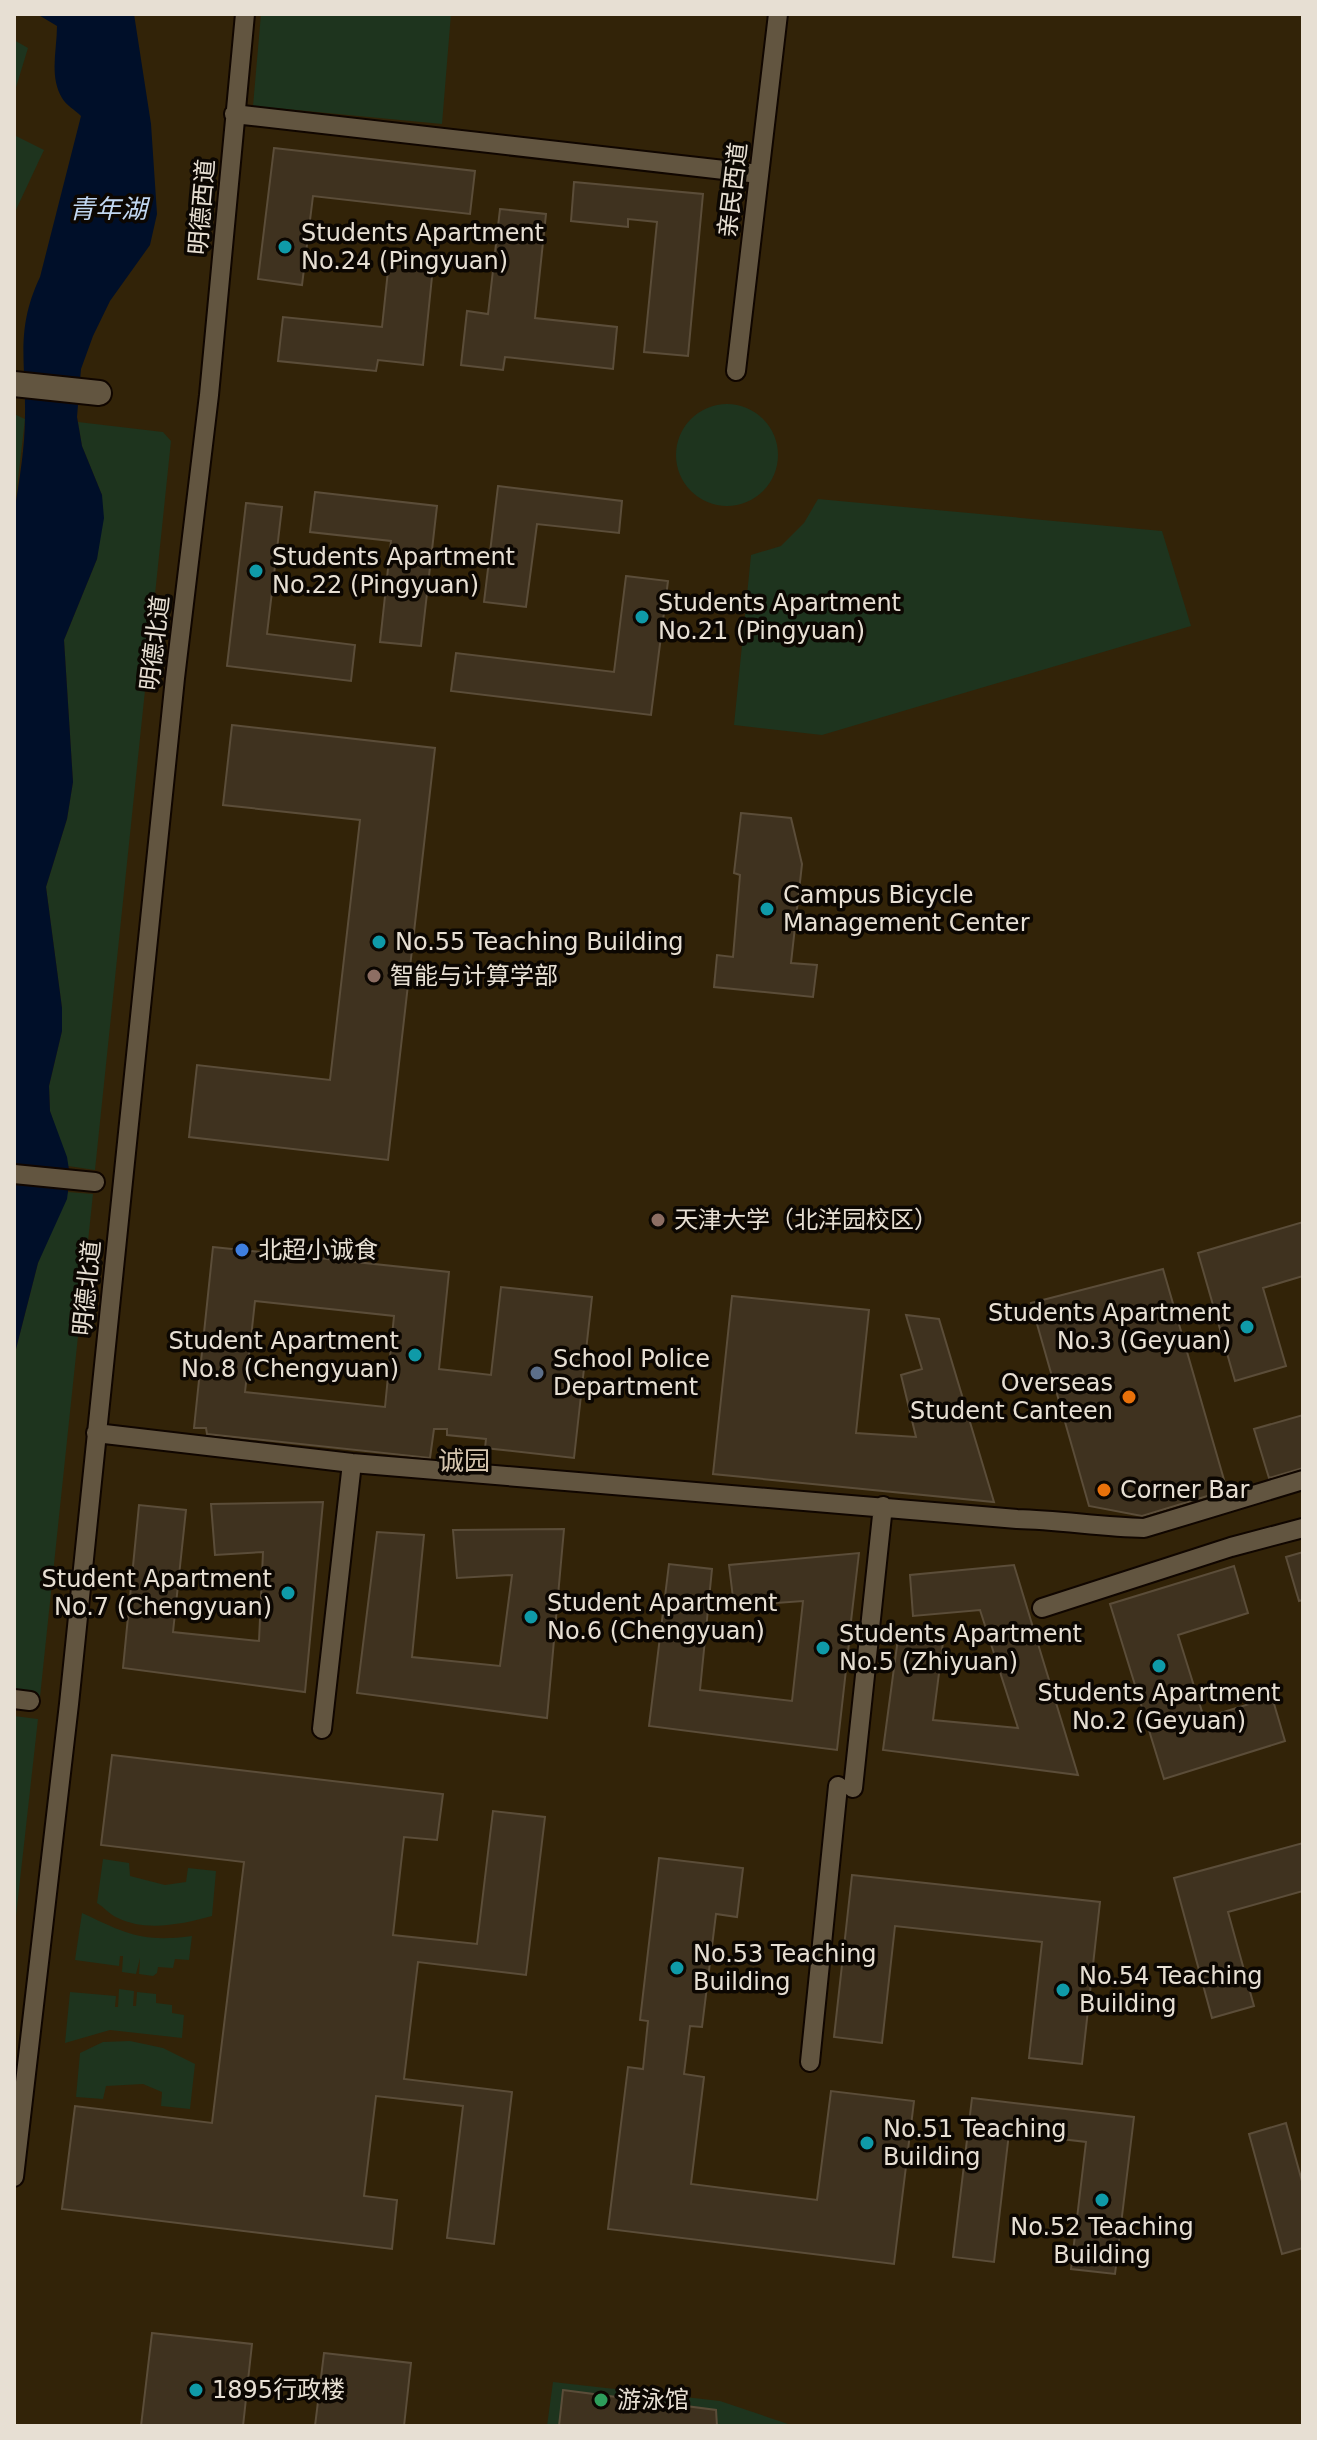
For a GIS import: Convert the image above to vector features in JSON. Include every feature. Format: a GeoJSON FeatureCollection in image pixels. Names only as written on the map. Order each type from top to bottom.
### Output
{"type":"FeatureCollection","features":[{"type":"Feature","properties":{"kind":"street","name":"明德西道"},"geometry":{"type":"LineString","coordinates":[[208,404],[245,14]]}},
{"type":"Feature","properties":{"kind":"street","name":"亲民西道"},"geometry":{"type":"LineString","coordinates":[[736,371],[778,14]]}},
{"type":"Feature","properties":{"kind":"street"},"geometry":{"type":"LineString","coordinates":[[234,114],[759,174]]}},
{"type":"Feature","properties":{"kind":"street"},"geometry":{"type":"LineString","coordinates":[[17,377],[90,387]]}},
{"type":"Feature","properties":{"kind":"street","name":"明德北道"},"geometry":{"type":"LineString","coordinates":[[14,2177],[69,1704],[175,678],[208,404]]}},
{"type":"Feature","properties":{"kind":"street"},"geometry":{"type":"LineString","coordinates":[[14,1174],[95,1182]]}},
{"type":"Feature","properties":{"kind":"street"},"geometry":{"type":"LineString","coordinates":[[96,1433],[352,1463],[1121,1528],[1144,1528],[1303,1480]]}},
{"type":"Feature","properties":{"kind":"street"},"geometry":{"type":"LineString","coordinates":[[322,1729],[352,1463]]}},
{"type":"Feature","properties":{"kind":"street"},"geometry":{"type":"LineString","coordinates":[[810,2062],[883,1506]]}},
{"type":"Feature","properties":{"kind":"street"},"geometry":{"type":"LineString","coordinates":[[1042,1608],[1231,1547],[1303,1528]]}},
{"type":"Feature","properties":{"kind":"shaded area","name":"天津大学（北洋园校区）"},"geometry":{"type":"Polygon","coordinates":[[[14,14],[1303,14],[1303,2426],[14,2426],[14,14]]]}},
{"type":"Feature","properties":{"kind":"green space"},"geometry":{"type":"Polygon","coordinates":[[[261,14],[451,14],[442,124],[253,106],[261,14]]]}},
{"type":"Feature","properties":{"kind":"green space"},"geometry":{"type":"Polygon","coordinates":[[[14,40],[28,48],[14,94],[14,40]]]}},
{"type":"Feature","properties":{"kind":"green space"},"geometry":{"type":"Polygon","coordinates":[[[14,135],[44,150],[14,214],[14,135]]]}},
{"type":"Feature","properties":{"kind":"green space"},"geometry":{"type":"Polygon","coordinates":[[[727,404],[747,407],[770,426],[775,435],[778,455],[775,475],[756,498],[747,503],[727,506],[707,503],[684,484],[679,475],[676,455],[679,435],[698,412],[707,407],[727,404]]]}},
{"type":"Feature","properties":{"kind":"green space"},"geometry":{"type":"Polygon","coordinates":[[[14,414],[25,419],[14,514],[14,414]]]}},
{"type":"Feature","properties":{"kind":"green space"},"geometry":{"type":"Polygon","coordinates":[[[78,422],[163,432],[171,441],[95,1170],[68,1166],[50,1111],[49,1086],[62,1031],[62,1008],[46,887],[67,819],[73,782],[64,640],[97,559],[102,495],[82,446],[78,422]]]}},
{"type":"Feature","properties":{"kind":"green space"},"geometry":{"type":"Polygon","coordinates":[[[818,499],[1162,531],[1191,626],[822,735],[734,725],[751,555],[781,546],[804,523],[818,499]]]}},
{"type":"Feature","properties":{"kind":"green space"},"geometry":{"type":"Polygon","coordinates":[[[68,1192],[93,1194],[40,1697],[14,1693],[14,1357],[38,1263],[68,1192]]]}},
{"type":"Feature","properties":{"kind":"green space"},"geometry":{"type":"Polygon","coordinates":[[[14,1716],[38,1719],[14,1934],[14,1716]]]}},
{"type":"Feature","properties":{"kind":"green space"},"geometry":{"type":"Polygon","coordinates":[[[103,1859],[129,1863],[130,1876],[165,1885],[186,1882],[188,1868],[216,1871],[212,1916],[152,1926],[115,1917],[97,1903],[103,1859]]]}},
{"type":"Feature","properties":{"kind":"green space"},"geometry":{"type":"Polygon","coordinates":[[[82,1913],[134,1935],[160,1938],[192,1936],[189,1960],[175,1959],[173,1968],[158,1967],[153,1976],[139,1974],[140,1958],[136,1974],[122,1972],[123,1956],[120,1956],[119,1966],[75,1960],[82,1913]]]}},
{"type":"Feature","properties":{"kind":"green space"},"geometry":{"type":"Polygon","coordinates":[[[119,1989],[134,1991],[133,2006],[136,2006],[137,1992],[156,1994],[156,2003],[172,2005],[172,2013],[184,2015],[182,2038],[110,2030],[65,2043],[70,1992],[116,1996],[115,2007],[118,2007],[119,1989]]]}},
{"type":"Feature","properties":{"kind":"green space"},"geometry":{"type":"Polygon","coordinates":[[[130,2041],[163,2048],[195,2064],[190,2109],[161,2106],[162,2092],[143,2084],[106,2086],[103,2099],[76,2097],[80,2053],[103,2042],[130,2041]]]}},
{"type":"Feature","properties":{"kind":"green space"},"geometry":{"type":"Polygon","coordinates":[[[553,2382],[720,2401],[794,2426],[547,2426],[553,2382]]]}},
{"type":"Feature","properties":{"kind":"water","name":"青年湖"},"geometry":{"type":"Polygon","coordinates":[[[37,14],[134,14],[151,124],[157,214],[150,245],[110,301],[81,369],[77,417],[82,446],[102,495],[104,518],[97,559],[64,640],[73,782],[67,819],[46,887],[62,1008],[62,1031],[49,1086],[50,1111],[67,1157],[70,1176],[67,1199],[38,1263],[14,1357],[14,514],[24,441],[27,313],[40,277],[81,116],[64,101],[58,90],[55,72],[57,26],[37,14]]]}},
{"type":"Feature","properties":{"kind":"building","name":"Students Apartment No.24 (Pingyuan)"},"geometry":{"type":"Polygon","coordinates":[[[274,148],[475,171],[470,214],[313,196],[302,285],[258,279],[274,148]]]}},
{"type":"Feature","properties":{"kind":"building"},"geometry":{"type":"Polygon","coordinates":[[[574,182],[703,194],[688,356],[644,352],[657,222],[628,219],[628,227],[571,221],[574,182]]]}},
{"type":"Feature","properties":{"kind":"building"},"geometry":{"type":"Polygon","coordinates":[[[500,209],[546,214],[535,318],[617,327],[613,369],[505,357],[503,370],[461,365],[467,311],[488,314],[500,209]]]}},
{"type":"Feature","properties":{"kind":"building","name":"Students Apartment No.24 (Pingyuan)"},"geometry":{"type":"Polygon","coordinates":[[[390,252],[434,257],[423,365],[378,360],[376,371],[278,361],[283,317],[382,327],[390,252]]]}},
{"type":"Feature","properties":{"kind":"building","name":"Students Apartment No.21 (Pingyuan)"},"geometry":{"type":"Polygon","coordinates":[[[498,486],[622,501],[619,533],[537,524],[526,607],[484,602],[498,486]]]}},
{"type":"Feature","properties":{"kind":"building","name":"Students Apartment No.22 (Pingyuan)"},"geometry":{"type":"Polygon","coordinates":[[[315,492],[437,506],[421,646],[380,642],[391,541],[310,532],[315,492]]]}},
{"type":"Feature","properties":{"kind":"building","name":"Students Apartment No.22 (Pingyuan)"},"geometry":{"type":"Polygon","coordinates":[[[246,503],[282,507],[267,634],[355,645],[351,681],[227,666],[246,503]]]}},
{"type":"Feature","properties":{"kind":"building","name":"Students Apartment No.21 (Pingyuan)"},"geometry":{"type":"Polygon","coordinates":[[[626,576],[668,581],[651,715],[451,691],[456,653],[614,672],[626,576]]]}},
{"type":"Feature","properties":{"kind":"building","name":"No.55 Teaching Building"},"geometry":{"type":"Polygon","coordinates":[[[232,725],[435,748],[388,1160],[189,1137],[197,1065],[330,1080],[360,820],[223,805],[232,725]]]}},
{"type":"Feature","properties":{"kind":"building","name":"Campus Bicycle Management Center"},"geometry":{"type":"Polygon","coordinates":[[[741,813],[791,818],[802,864],[791,963],[817,965],[813,997],[714,987],[717,955],[733,957],[740,875],[734,873],[741,813]]]}},
{"type":"Feature","properties":{"kind":"building","name":"Students Apartment No.3 (Geyuan)"},"geometry":{"type":"Polygon","coordinates":[[[1303,1222],[1303,1276],[1263,1288],[1286,1366],[1235,1381],[1198,1253],[1303,1222]]]}},
{"type":"Feature","properties":{"kind":"building","name":"Student Apartment No.8 (Chengyuan)"},"geometry":{"type":"Polygon","coordinates":[[[213,1247],[449,1272],[439,1369],[491,1375],[501,1287],[592,1297],[574,1458],[485,1448],[486,1439],[447,1435],[447,1429],[434,1429],[430,1458],[207,1434],[206,1428],[194,1428],[213,1247]],[[255,1301],[245,1392],[385,1407],[394,1316],[255,1301]]]}},
{"type":"Feature","properties":{"kind":"building","name":"Overseas Student Canteen"},"geometry":{"type":"Polygon","coordinates":[[[1163,1269],[1227,1490],[1142,1516],[1089,1506],[1031,1303],[1163,1269]]]}},
{"type":"Feature","properties":{"kind":"building"},"geometry":{"type":"Polygon","coordinates":[[[732,1296],[869,1310],[856,1433],[916,1437],[901,1375],[922,1369],[906,1315],[939,1319],[994,1502],[713,1474],[732,1296]]]}},
{"type":"Feature","properties":{"kind":"building"},"geometry":{"type":"Polygon","coordinates":[[[1303,1415],[1303,1468],[1269,1478],[1254,1429],[1303,1415]]]}},
{"type":"Feature","properties":{"kind":"building","name":"Student Apartment No.7 (Chengyuan)"},"geometry":{"type":"Polygon","coordinates":[[[323,1502],[305,1692],[123,1668],[139,1505],[186,1510],[173,1632],[259,1641],[263,1552],[215,1555],[211,1504],[323,1502]]]}},
{"type":"Feature","properties":{"kind":"building","name":"Student Apartment No.6 (Chengyuan)"},"geometry":{"type":"Polygon","coordinates":[[[564,1529],[547,1718],[357,1693],[377,1532],[424,1535],[412,1657],[500,1666],[512,1575],[457,1578],[453,1530],[564,1529]]]}},
{"type":"Feature","properties":{"kind":"building"},"geometry":{"type":"Polygon","coordinates":[[[1303,1552],[1303,1600],[1299,1601],[1286,1557],[1303,1552]]]}},
{"type":"Feature","properties":{"kind":"building","name":"Students Apartment No.5 (Zhiyuan)"},"geometry":{"type":"Polygon","coordinates":[[[859,1553],[851,1621],[842,1622],[842,1633],[850,1634],[837,1750],[649,1726],[669,1564],[712,1569],[700,1690],[792,1701],[803,1601],[734,1606],[729,1565],[859,1553]]]}},
{"type":"Feature","properties":{"kind":"building"},"geometry":{"type":"Polygon","coordinates":[[[1014,1565],[1078,1775],[883,1750],[898,1638],[943,1642],[933,1720],[1018,1728],[980,1610],[913,1616],[910,1575],[1014,1565]]]}},
{"type":"Feature","properties":{"kind":"building","name":"Students Apartment No.2 (Geyuan)"},"geometry":{"type":"Polygon","coordinates":[[[1234,1566],[1248,1613],[1178,1635],[1204,1718],[1272,1697],[1285,1741],[1164,1779],[1110,1604],[1234,1566]]]}},
{"type":"Feature","properties":{"kind":"building"},"geometry":{"type":"Polygon","coordinates":[[[112,1755],[443,1794],[437,1840],[404,1837],[393,1935],[477,1944],[493,1811],[545,1817],[526,1975],[418,1962],[404,2079],[512,2092],[494,2244],[447,2238],[463,2106],[376,2096],[364,2196],[397,2200],[392,2249],[62,2209],[75,2106],[212,2123],[244,1862],[101,1845],[112,1755]]]}},
{"type":"Feature","properties":{"kind":"building"},"geometry":{"type":"Polygon","coordinates":[[[1303,1843],[1303,1891],[1228,1912],[1254,2006],[1212,2018],[1174,1878],[1303,1843]]]}},
{"type":"Feature","properties":{"kind":"building","name":"No.51 Teaching Building"},"geometry":{"type":"Polygon","coordinates":[[[659,1858],[743,1868],[737,1917],[716,1914],[702,2027],[690,2026],[684,2074],[704,2077],[691,2184],[817,2200],[831,2091],[914,2101],[894,2264],[608,2229],[628,2067],[643,2069],[648,2021],[640,2020],[659,1858]]]}},
{"type":"Feature","properties":{"kind":"building","name":"No.54 Teaching Building"},"geometry":{"type":"Polygon","coordinates":[[[852,1875],[1100,1902],[1082,2064],[1029,2058],[1042,1942],[895,1926],[882,2043],[834,2037],[852,1875]]]}},
{"type":"Feature","properties":{"kind":"building","name":"No.52 Teaching Building"},"geometry":{"type":"Polygon","coordinates":[[[972,2098],[1134,2117],[1115,2274],[1071,2269],[1086,2142],[1009,2133],[994,2262],[953,2257],[972,2098]]]}},
{"type":"Feature","properties":{"kind":"building"},"geometry":{"type":"Polygon","coordinates":[[[1286,2123],[1303,2185],[1303,2248],[1282,2254],[1249,2134],[1286,2123]]]}},
{"type":"Feature","properties":{"kind":"building"},"geometry":{"type":"Polygon","coordinates":[[[152,2333],[252,2344],[243,2426],[141,2426],[152,2333]]]}},
{"type":"Feature","properties":{"kind":"building"},"geometry":{"type":"Polygon","coordinates":[[[324,2353],[411,2363],[404,2426],[315,2426],[324,2353]]]}},
{"type":"Feature","properties":{"kind":"building","name":"游泳馆"},"geometry":{"type":"Polygon","coordinates":[[[563,2390],[716,2410],[717,2426],[559,2426],[563,2390]]]}},
{"type":"Feature","properties":{"kind":"place","name":"Students Apartment No.24 (Pingyuan)"},"geometry":{"type":"Point","coordinates":[285,247]}},
{"type":"Feature","properties":{"kind":"place","name":"Students Apartment No.22 (Pingyuan)"},"geometry":{"type":"Point","coordinates":[256,571]}},
{"type":"Feature","properties":{"kind":"place","name":"Students Apartment No.21 (Pingyuan)"},"geometry":{"type":"Point","coordinates":[642,617]}},
{"type":"Feature","properties":{"kind":"place","name":"Campus Bicycle Management Center"},"geometry":{"type":"Point","coordinates":[767,909]}},
{"type":"Feature","properties":{"kind":"place","name":"No.55 Teaching Building"},"geometry":{"type":"Point","coordinates":[379,942]}},
{"type":"Feature","properties":{"kind":"place","name":"智能与计算学部"},"geometry":{"type":"Point","coordinates":[374,976]}},
{"type":"Feature","properties":{"kind":"place","name":"天津大学（北洋园校区）"},"geometry":{"type":"Point","coordinates":[658,1220]}},
{"type":"Feature","properties":{"kind":"place","name":"北超小诚食"},"geometry":{"type":"Point","coordinates":[242,1250]}},
{"type":"Feature","properties":{"kind":"place","name":"Students Apartment No.3 (Geyuan)"},"geometry":{"type":"Point","coordinates":[1247,1327]}},
{"type":"Feature","properties":{"kind":"place","name":"Student Apartment No.8 (Chengyuan)"},"geometry":{"type":"Point","coordinates":[415,1355]}},
{"type":"Feature","properties":{"kind":"place","name":"School Police Department"},"geometry":{"type":"Point","coordinates":[537,1373]}},
{"type":"Feature","properties":{"kind":"place","name":"Overseas Student Canteen"},"geometry":{"type":"Point","coordinates":[1129,1397]}},
{"type":"Feature","properties":{"kind":"place","name":"Corner Bar"},"geometry":{"type":"Point","coordinates":[1104,1490]}},
{"type":"Feature","properties":{"kind":"place","name":"Student Apartment No.7 (Chengyuan)"},"geometry":{"type":"Point","coordinates":[288,1593]}},
{"type":"Feature","properties":{"kind":"place","name":"Student Apartment No.6 (Chengyuan)"},"geometry":{"type":"Point","coordinates":[531,1617]}},
{"type":"Feature","properties":{"kind":"place","name":"Students Apartment No.5 (Zhiyuan)"},"geometry":{"type":"Point","coordinates":[823,1648]}},
{"type":"Feature","properties":{"kind":"place","name":"Students Apartment No.2 (Geyuan)"},"geometry":{"type":"Point","coordinates":[1159,1666]}},
{"type":"Feature","properties":{"kind":"place","name":"No.53 Teaching Building"},"geometry":{"type":"Point","coordinates":[677,1968]}},
{"type":"Feature","properties":{"kind":"place","name":"No.54 Teaching Building"},"geometry":{"type":"Point","coordinates":[1063,1990]}},
{"type":"Feature","properties":{"kind":"place","name":"No.51 Teaching Building"},"geometry":{"type":"Point","coordinates":[867,2143]}},
{"type":"Feature","properties":{"kind":"place","name":"No.52 Teaching Building"},"geometry":{"type":"Point","coordinates":[1102,2200]}},
{"type":"Feature","properties":{"kind":"place","name":"1895行政楼"},"geometry":{"type":"Point","coordinates":[196,2390]}},
{"type":"Feature","properties":{"kind":"place","name":"游泳馆"},"geometry":{"type":"Point","coordinates":[601,2400]}},
{"type":"Feature","properties":{"kind":"district","name":"诚园"},"geometry":{"type":"Point","coordinates":[464,1461]}}]}
